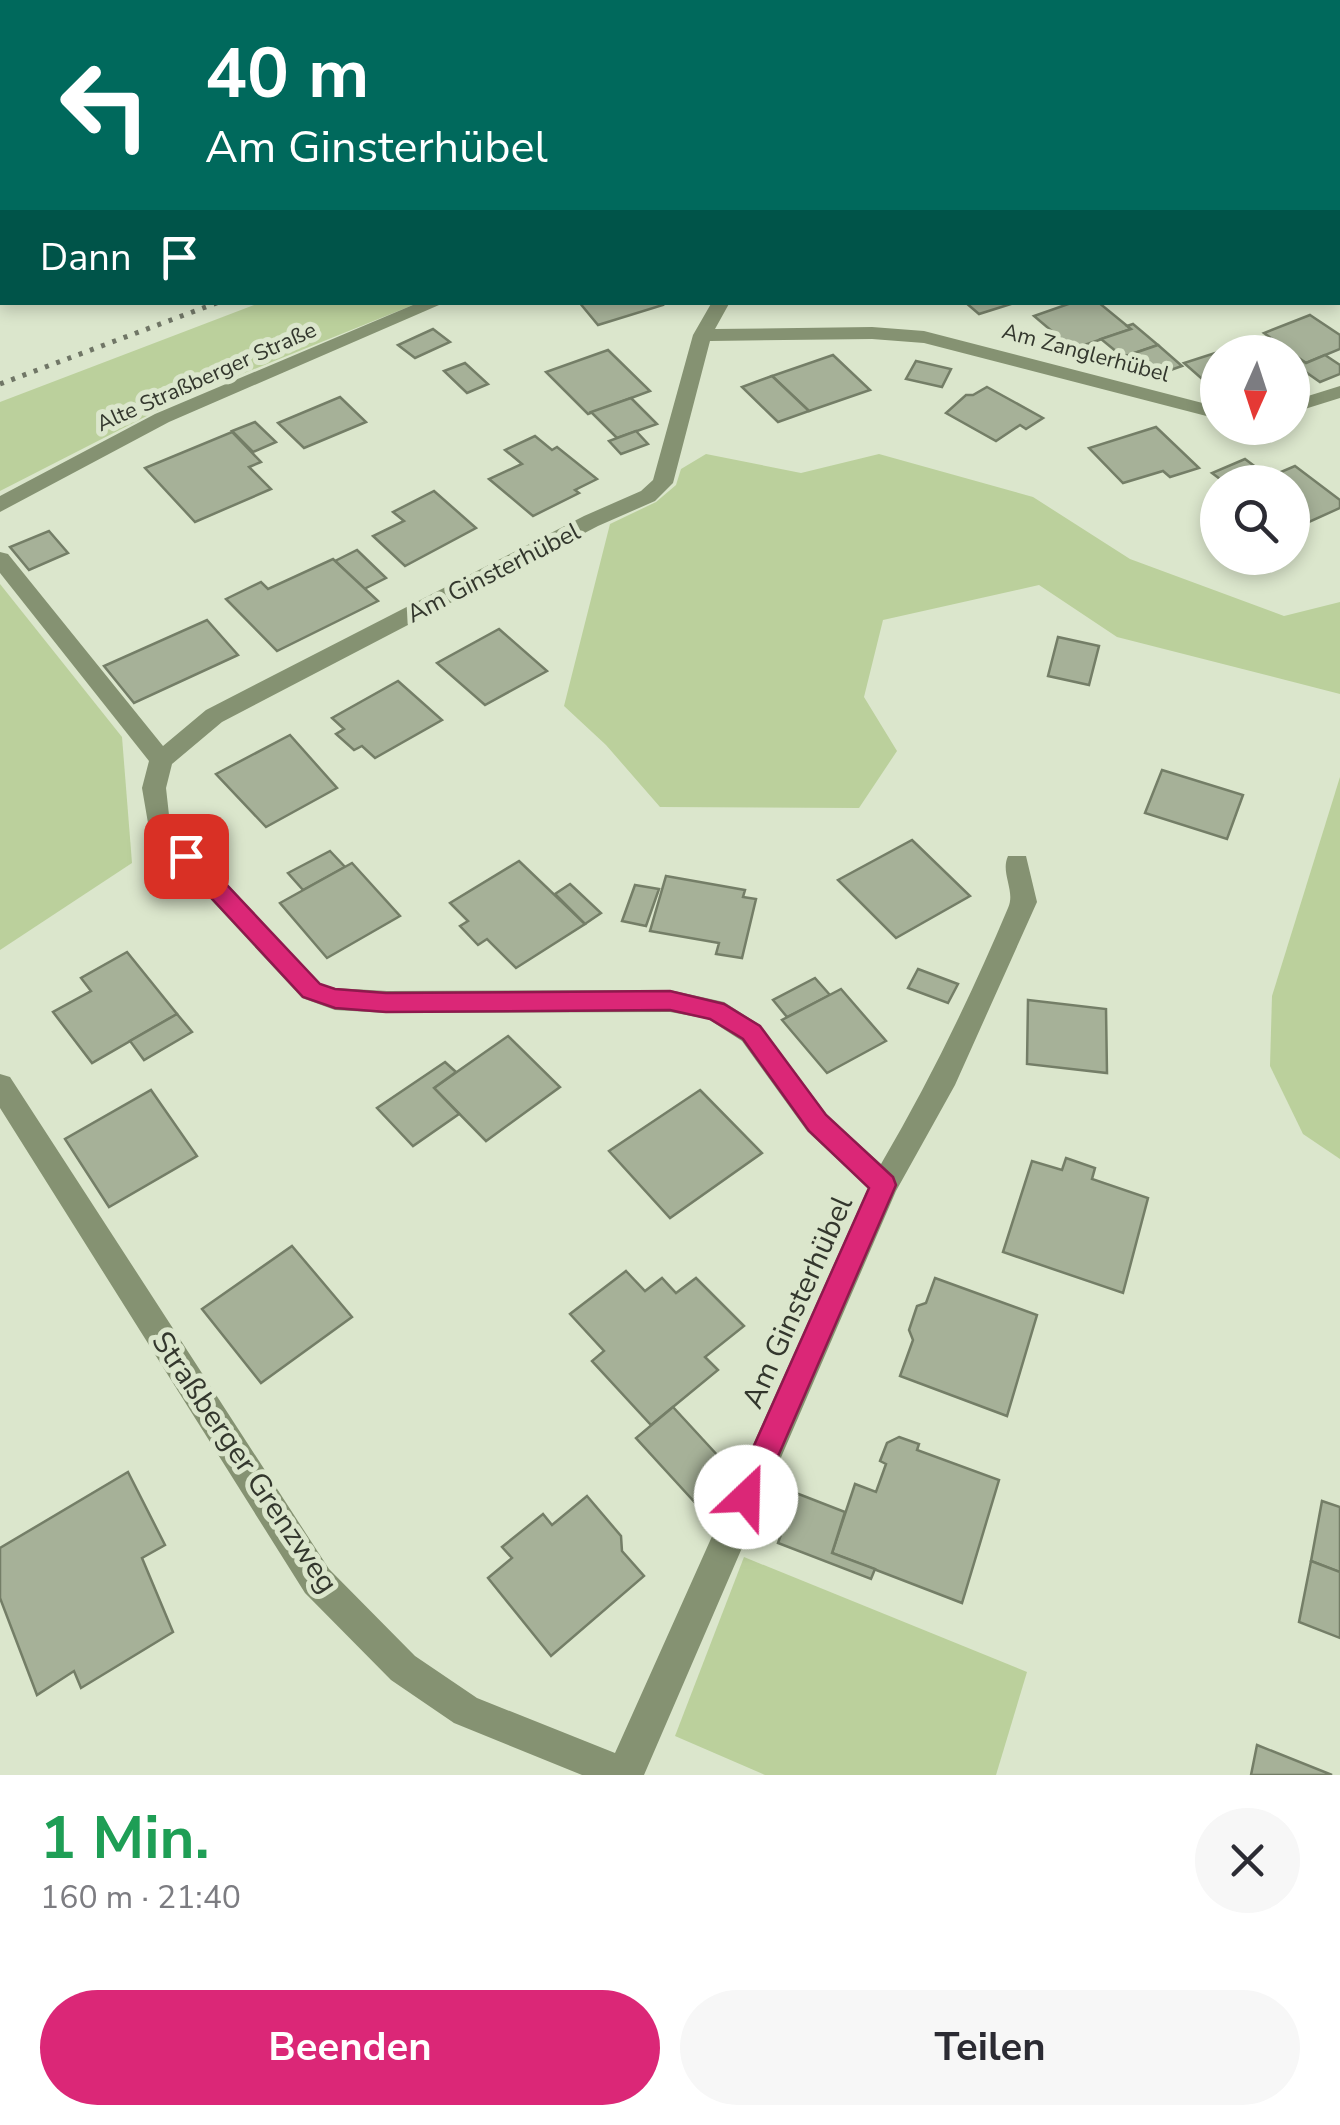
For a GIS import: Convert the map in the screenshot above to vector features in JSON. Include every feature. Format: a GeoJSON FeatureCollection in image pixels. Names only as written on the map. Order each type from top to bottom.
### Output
{"type":"FeatureCollection","features":[{"type":"Feature","properties":{"kind":"street","name":"Alte Straßberger Straße"},"geometry":{"type":"LineString","coordinates":[[0,505],[162,418],[430,305]]}},
{"type":"Feature","properties":{"kind":"street","name":"Am Ginsterhübel"},"geometry":{"type":"LineString","coordinates":[[719,305],[702,335],[663,483],[648,496],[592,521],[214,716],[161,760],[154,788],[157,817],[186,856],[311,990],[335,998],[386,1002],[670,1001],[716,1010],[752,1032],[818,1123],[884,1185]]}},
{"type":"Feature","properties":{"kind":"street","name":"Am Zanglerhübel"},"geometry":{"type":"LineString","coordinates":[[702,335],[854,332],[924,337],[1200,408]]}},
{"type":"Feature","properties":{"kind":"street"},"geometry":{"type":"LineString","coordinates":[[1310,401],[1340,392]]}},
{"type":"Feature","properties":{"kind":"street"},"geometry":{"type":"LineString","coordinates":[[0,559],[161,760]]}},
{"type":"Feature","properties":{"kind":"street","name":"Am Ginsterhübel"},"geometry":{"type":"LineString","coordinates":[[625,1774],[884,1185],[941,1085],[1024,902],[1018,862]]}},
{"type":"Feature","properties":{"kind":"street","name":"Straßberger Grenzweg"},"geometry":{"type":"LineString","coordinates":[[0,1084],[317,1581],[403,1668],[466,1711],[625,1774]]}},
{"type":"Feature","properties":{"kind":"green space"},"geometry":{"type":"Polygon","coordinates":[[[254,305],[413,305],[180,399],[0,491],[0,402],[254,305]]]}},
{"type":"Feature","properties":{"kind":"green space"},"geometry":{"type":"Polygon","coordinates":[[[706,454],[801,473],[879,454],[1033,497],[1130,559],[1284,616],[1340,602],[1340,694],[1117,637],[1039,585],[883,620],[864,697],[897,751],[859,808],[660,807],[606,745],[564,706],[610,524],[656,502],[676,485],[681,469],[706,454]]]}},
{"type":"Feature","properties":{"kind":"green space"},"geometry":{"type":"Polygon","coordinates":[[[0,584],[122,737],[132,863],[0,950],[0,584]]]}},
{"type":"Feature","properties":{"kind":"green space"},"geometry":{"type":"Polygon","coordinates":[[[1340,777],[1340,1159],[1303,1134],[1270,1066],[1272,996],[1340,777]]]}},
{"type":"Feature","properties":{"kind":"green space"},"geometry":{"type":"Polygon","coordinates":[[[744,1557],[1027,1672],[996,1775],[765,1775],[675,1736],[744,1557]]]}},
{"type":"Feature","properties":{"kind":"building"},"geometry":{"type":"Polygon","coordinates":[[[581,305],[663,305],[598,325],[581,305]]]}},
{"type":"Feature","properties":{"kind":"building"},"geometry":{"type":"Polygon","coordinates":[[[968,305],[1008,305],[979,314],[968,305]]]}},
{"type":"Feature","properties":{"kind":"building"},"geometry":{"type":"Polygon","coordinates":[[[1065,305],[1102,305],[1131,329],[1073,349],[1034,316],[1065,305]]]}},
{"type":"Feature","properties":{"kind":"building"},"geometry":{"type":"Polygon","coordinates":[[[1310,315],[1340,335],[1340,349],[1310,361],[1310,335],[1264,333],[1310,315]]]}},
{"type":"Feature","properties":{"kind":"building"},"geometry":{"type":"Polygon","coordinates":[[[1133,324],[1158,345],[1123,357],[1101,339],[1131,329],[1127,326],[1133,324]]]}},
{"type":"Feature","properties":{"kind":"building"},"geometry":{"type":"Polygon","coordinates":[[[433,329],[450,342],[415,358],[398,345],[433,329]]]}},
{"type":"Feature","properties":{"kind":"building"},"geometry":{"type":"Polygon","coordinates":[[[1158,345],[1182,366],[1148,378],[1123,357],[1158,345]]]}},
{"type":"Feature","properties":{"kind":"building"},"geometry":{"type":"Polygon","coordinates":[[[608,350],[650,391],[588,414],[546,372],[608,350]]]}},
{"type":"Feature","properties":{"kind":"building"},"geometry":{"type":"Polygon","coordinates":[[[833,355],[870,390],[809,411],[772,376],[833,355]]]}},
{"type":"Feature","properties":{"kind":"building"},"geometry":{"type":"Polygon","coordinates":[[[1325,355],[1340,365],[1340,374],[1320,382],[1310,375],[1310,361],[1325,355]]]}},
{"type":"Feature","properties":{"kind":"building"},"geometry":{"type":"Polygon","coordinates":[[[1200,358],[1200,377],[1184,363],[1200,358]]]}},
{"type":"Feature","properties":{"kind":"building"},"geometry":{"type":"Polygon","coordinates":[[[916,361],[951,369],[942,387],[906,379],[916,361]]]}},
{"type":"Feature","properties":{"kind":"building"},"geometry":{"type":"Polygon","coordinates":[[[465,363],[488,384],[467,393],[444,371],[465,363]]]}},
{"type":"Feature","properties":{"kind":"building"},"geometry":{"type":"Polygon","coordinates":[[[772,376],[809,411],[778,422],[742,387],[772,376]]]}},
{"type":"Feature","properties":{"kind":"building"},"geometry":{"type":"Polygon","coordinates":[[[987,387],[1043,418],[1026,429],[1020,425],[996,441],[946,413],[966,395],[987,387]]]}},
{"type":"Feature","properties":{"kind":"building"},"geometry":{"type":"Polygon","coordinates":[[[340,397],[366,422],[304,448],[278,423],[340,397]]]}},
{"type":"Feature","properties":{"kind":"building"},"geometry":{"type":"Polygon","coordinates":[[[631,398],[657,424],[617,438],[591,412],[631,398]]]}},
{"type":"Feature","properties":{"kind":"building"},"geometry":{"type":"Polygon","coordinates":[[[255,422],[276,442],[253,452],[232,431],[255,422]]]}},
{"type":"Feature","properties":{"kind":"building"},"geometry":{"type":"Polygon","coordinates":[[[1156,427],[1199,468],[1170,477],[1163,471],[1123,483],[1089,448],[1156,427]]]}},
{"type":"Feature","properties":{"kind":"building"},"geometry":{"type":"Polygon","coordinates":[[[636,431],[648,444],[621,454],[609,441],[636,431]]]}},
{"type":"Feature","properties":{"kind":"building"},"geometry":{"type":"Polygon","coordinates":[[[232,432],[261,462],[249,467],[271,489],[195,522],[145,468],[232,432]]]}},
{"type":"Feature","properties":{"kind":"building"},"geometry":{"type":"Polygon","coordinates":[[[535,436],[552,450],[557,447],[597,479],[575,490],[579,493],[533,516],[489,479],[522,464],[505,450],[535,436]]]}},
{"type":"Feature","properties":{"kind":"building"},"geometry":{"type":"Polygon","coordinates":[[[1245,459],[1253,465],[1231,465],[1245,459]]]}},
{"type":"Feature","properties":{"kind":"building"},"geometry":{"type":"Polygon","coordinates":[[[1310,477],[1340,500],[1340,508],[1310,522],[1310,477]]]}},
{"type":"Feature","properties":{"kind":"building"},"geometry":{"type":"Polygon","coordinates":[[[434,491],[476,528],[405,566],[373,536],[404,521],[393,512],[434,491]]]}},
{"type":"Feature","properties":{"kind":"building"},"geometry":{"type":"Polygon","coordinates":[[[49,531],[68,553],[29,570],[10,547],[49,531]]]}},
{"type":"Feature","properties":{"kind":"building"},"geometry":{"type":"Polygon","coordinates":[[[357,550],[386,578],[364,589],[335,561],[357,550]]]}},
{"type":"Feature","properties":{"kind":"building"},"geometry":{"type":"Polygon","coordinates":[[[333,559],[378,601],[277,651],[226,599],[261,582],[268,589],[333,559]]]}},
{"type":"Feature","properties":{"kind":"building"},"geometry":{"type":"Polygon","coordinates":[[[207,620],[238,655],[134,703],[104,666],[207,620]]]}},
{"type":"Feature","properties":{"kind":"building"},"geometry":{"type":"Polygon","coordinates":[[[499,629],[547,671],[485,705],[437,663],[499,629]]]}},
{"type":"Feature","properties":{"kind":"building"},"geometry":{"type":"Polygon","coordinates":[[[1058,637],[1099,646],[1089,685],[1048,676],[1058,637]]]}},
{"type":"Feature","properties":{"kind":"building"},"geometry":{"type":"Polygon","coordinates":[[[398,681],[442,720],[375,758],[362,746],[354,750],[336,734],[344,729],[332,718],[398,681]]]}},
{"type":"Feature","properties":{"kind":"building"},"geometry":{"type":"Polygon","coordinates":[[[290,735],[337,788],[266,827],[216,774],[290,735]]]}},
{"type":"Feature","properties":{"kind":"building"},"geometry":{"type":"Polygon","coordinates":[[[1162,770],[1243,795],[1227,839],[1145,813],[1162,770]]]}},
{"type":"Feature","properties":{"kind":"building"},"geometry":{"type":"Polygon","coordinates":[[[912,840],[970,896],[896,938],[838,880],[912,840]]]}},
{"type":"Feature","properties":{"kind":"building"},"geometry":{"type":"Polygon","coordinates":[[[330,851],[345,867],[303,890],[288,873],[330,851]]]}},
{"type":"Feature","properties":{"kind":"building"},"geometry":{"type":"Polygon","coordinates":[[[519,861],[585,924],[516,968],[487,939],[478,945],[460,926],[468,921],[450,903],[519,861]]]}},
{"type":"Feature","properties":{"kind":"building"},"geometry":{"type":"Polygon","coordinates":[[[352,863],[400,916],[327,958],[280,903],[352,863]]]}},
{"type":"Feature","properties":{"kind":"building"},"geometry":{"type":"Polygon","coordinates":[[[666,876],[745,890],[743,897],[756,899],[742,958],[716,954],[719,943],[650,931],[666,876]]]}},
{"type":"Feature","properties":{"kind":"building"},"geometry":{"type":"Polygon","coordinates":[[[570,884],[601,913],[585,924],[555,894],[570,884]]]}},
{"type":"Feature","properties":{"kind":"building"},"geometry":{"type":"Polygon","coordinates":[[[635,885],[659,889],[646,926],[622,921],[635,885]]]}},
{"type":"Feature","properties":{"kind":"building"},"geometry":{"type":"Polygon","coordinates":[[[127,952],[177,1014],[92,1063],[53,1012],[91,991],[81,978],[127,952]]]}},
{"type":"Feature","properties":{"kind":"building"},"geometry":{"type":"Polygon","coordinates":[[[918,969],[958,984],[948,1003],[908,988],[918,969]]]}},
{"type":"Feature","properties":{"kind":"building"},"geometry":{"type":"Polygon","coordinates":[[[815,978],[830,995],[787,1017],[773,1000],[815,978]]]}},
{"type":"Feature","properties":{"kind":"building"},"geometry":{"type":"Polygon","coordinates":[[[841,989],[886,1041],[827,1073],[782,1020],[841,989]]]}},
{"type":"Feature","properties":{"kind":"building"},"geometry":{"type":"Polygon","coordinates":[[[1028,1000],[1106,1009],[1107,1073],[1027,1064],[1028,1000]]]}},
{"type":"Feature","properties":{"kind":"building"},"geometry":{"type":"Polygon","coordinates":[[[177,1014],[192,1032],[144,1060],[130,1041],[177,1014]]]}},
{"type":"Feature","properties":{"kind":"building"},"geometry":{"type":"Polygon","coordinates":[[[508,1036],[560,1087],[486,1141],[434,1088],[508,1036]]]}},
{"type":"Feature","properties":{"kind":"building"},"geometry":{"type":"Polygon","coordinates":[[[445,1062],[456,1072],[434,1088],[459,1114],[413,1146],[377,1108],[445,1062]]]}},
{"type":"Feature","properties":{"kind":"building"},"geometry":{"type":"Polygon","coordinates":[[[151,1090],[197,1156],[109,1207],[65,1139],[151,1090]]]}},
{"type":"Feature","properties":{"kind":"building"},"geometry":{"type":"Polygon","coordinates":[[[700,1090],[762,1153],[670,1218],[609,1151],[700,1090]]]}},
{"type":"Feature","properties":{"kind":"building"},"geometry":{"type":"Polygon","coordinates":[[[1066,1158],[1095,1168],[1092,1179],[1148,1198],[1123,1293],[1003,1252],[1032,1161],[1062,1170],[1066,1158]]]}},
{"type":"Feature","properties":{"kind":"building"},"geometry":{"type":"Polygon","coordinates":[[[292,1246],[352,1317],[261,1383],[202,1309],[292,1246]]]}},
{"type":"Feature","properties":{"kind":"building"},"geometry":{"type":"Polygon","coordinates":[[[626,1271],[645,1291],[662,1278],[676,1293],[696,1278],[744,1326],[705,1357],[718,1370],[651,1425],[592,1361],[604,1351],[570,1314],[626,1271]]]}},
{"type":"Feature","properties":{"kind":"building"},"geometry":{"type":"Polygon","coordinates":[[[935,1278],[1037,1315],[1007,1416],[900,1376],[913,1340],[909,1330],[917,1306],[926,1303],[935,1278]]]}},
{"type":"Feature","properties":{"kind":"building"},"geometry":{"type":"Polygon","coordinates":[[[673,1407],[719,1457],[699,1507],[636,1438],[673,1407]]]}},
{"type":"Feature","properties":{"kind":"building"},"geometry":{"type":"Polygon","coordinates":[[[899,1437],[919,1444],[917,1450],[999,1480],[962,1603],[832,1553],[855,1484],[876,1492],[886,1464],[880,1461],[887,1443],[899,1437]]]}},
{"type":"Feature","properties":{"kind":"building"},"geometry":{"type":"Polygon","coordinates":[[[128,1472],[165,1545],[142,1558],[173,1632],[81,1688],[74,1671],[37,1695],[0,1598],[0,1548],[128,1472]]]}},
{"type":"Feature","properties":{"kind":"building"},"geometry":{"type":"Polygon","coordinates":[[[796,1493],[845,1512],[832,1553],[875,1569],[871,1579],[778,1543],[796,1493]]]}},
{"type":"Feature","properties":{"kind":"building"},"geometry":{"type":"Polygon","coordinates":[[[587,1496],[621,1536],[622,1551],[644,1576],[551,1656],[488,1578],[512,1558],[502,1547],[543,1514],[552,1525],[587,1496]]]}},
{"type":"Feature","properties":{"kind":"building"},"geometry":{"type":"Polygon","coordinates":[[[1322,1501],[1340,1507],[1340,1572],[1311,1561],[1322,1501]]]}},
{"type":"Feature","properties":{"kind":"building"},"geometry":{"type":"Polygon","coordinates":[[[1311,1561],[1340,1572],[1340,1638],[1299,1622],[1311,1561]]]}},
{"type":"Feature","properties":{"kind":"building"},"geometry":{"type":"Polygon","coordinates":[[[1257,1745],[1332,1775],[1251,1775],[1257,1745]]]}},
{"type":"Feature","properties":{"kind":"railway"},"geometry":{"type":"LineString","coordinates":[[0,384],[211,305]]}},
{"type":"Feature","properties":{"kind":"route"},"geometry":{"type":"LineString","coordinates":[[186,856],[311,990],[335,998],[386,1002],[670,1001],[716,1010],[752,1032],[818,1123],[884,1185],[746,1497]]}}]}
